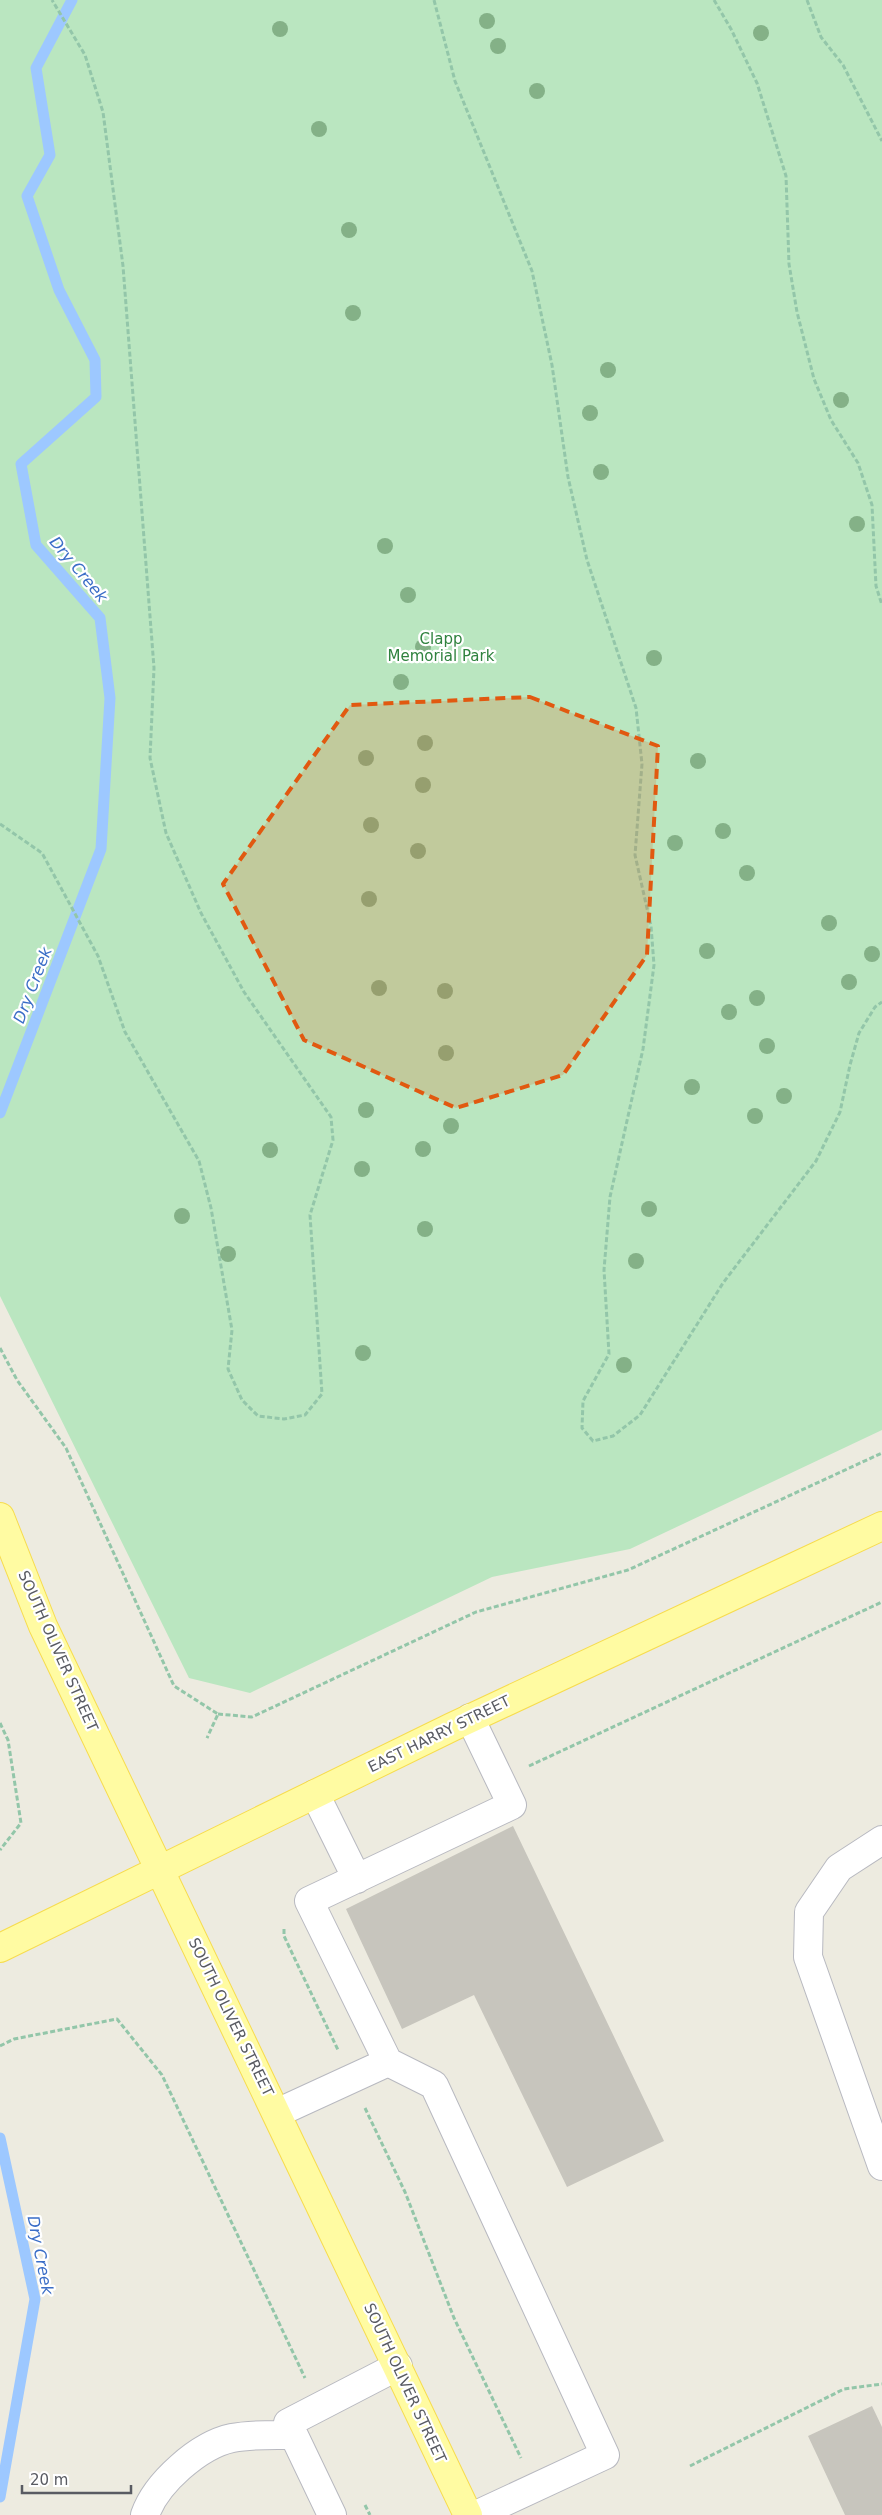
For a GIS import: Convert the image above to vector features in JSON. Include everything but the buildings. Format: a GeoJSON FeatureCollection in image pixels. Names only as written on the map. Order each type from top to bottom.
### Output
{"type":"FeatureCollection","features":[{"type":"Feature","properties":{"kind":"main road","name":"SOUTH OLIVER STREET"},"geometry":{"type":"LineString","coordinates":[[0,1517],[43,1626],[468,2515]]}},
{"type":"Feature","properties":{"kind":"main road","name":"EAST HARRY STREET"},"geometry":{"type":"LineString","coordinates":[[0,1948],[470,1718],[882,1526]]}},
{"type":"Feature","properties":{"kind":"lane"},"geometry":{"type":"LineString","coordinates":[[470,1718],[512,1805],[309,1902],[388,2062],[434,2085],[605,2455],[476,2515]]}},
{"type":"Feature","properties":{"kind":"lane"},"geometry":{"type":"LineString","coordinates":[[315,1794],[357,1879]]}},
{"type":"Feature","properties":{"kind":"lane"},"geometry":{"type":"LineString","coordinates":[[882,1840],[839,1868],[810,1912],[808,1957],[882,2166]]}},
{"type":"Feature","properties":{"kind":"lane"},"geometry":{"type":"LineString","coordinates":[[277,2113],[388,2062]]}},
{"type":"Feature","properties":{"kind":"lane"},"geometry":{"type":"LineString","coordinates":[[332,2515],[288,2424],[398,2366]]}},
{"type":"Feature","properties":{"kind":"lane"},"geometry":{"type":"LineString","coordinates":[[145,2515],[171,2475],[193,2456],[231,2438],[293,2435]]}},
{"type":"Feature","properties":{"kind":"path"},"geometry":{"type":"LineString","coordinates":[[0,824],[42,853],[91,947],[98,956],[125,1032],[199,1161],[212,1208],[232,1330],[228,1369],[242,1400],[258,1416],[284,1419],[304,1414],[322,1394],[310,1215],[333,1140],[331,1117],[244,992],[201,913],[166,833],[150,758],[154,668],[123,266],[103,112],[85,55],[52,0]]}},
{"type":"Feature","properties":{"kind":"path"},"geometry":{"type":"LineString","coordinates":[[434,0],[455,81],[532,271],[552,365],[568,477],[587,560],[636,708],[642,764],[635,855],[651,926],[654,965],[643,1049],[610,1197],[604,1270],[609,1354],[583,1401],[582,1428],[593,1440],[613,1436],[640,1416],[723,1283],[816,1161],[840,1112],[859,1033],[875,1006],[882,1002]]}},
{"type":"Feature","properties":{"kind":"path"},"geometry":{"type":"LineString","coordinates":[[714,0],[731,29],[757,83],[786,176],[790,264],[797,312],[814,379],[831,420],[858,463],[872,505],[876,586],[882,605]]}},
{"type":"Feature","properties":{"kind":"path"},"geometry":{"type":"LineString","coordinates":[[807,0],[821,37],[843,64],[882,142]]}},
{"type":"Feature","properties":{"kind":"path"},"geometry":{"type":"LineString","coordinates":[[0,1348],[17,1380],[66,1448],[174,1686],[218,1714],[252,1717],[476,1612],[628,1570],[882,1453]]}},
{"type":"Feature","properties":{"kind":"path"},"geometry":{"type":"LineString","coordinates":[[499,1780],[882,1602]]}},
{"type":"Feature","properties":{"kind":"path"},"geometry":{"type":"LineString","coordinates":[[207,1738],[218,1714]]}},
{"type":"Feature","properties":{"kind":"path"},"geometry":{"type":"LineString","coordinates":[[0,1724],[8,1740],[21,1823],[0,1850]]}},
{"type":"Feature","properties":{"kind":"path"},"geometry":{"type":"LineString","coordinates":[[284,1927],[284,1936],[405,2192],[454,2318],[534,2488]]}},
{"type":"Feature","properties":{"kind":"path"},"geometry":{"type":"LineString","coordinates":[[0,2046],[14,2039],[117,2019],[162,2075],[319,2407]]}},
{"type":"Feature","properties":{"kind":"path"},"geometry":{"type":"LineString","coordinates":[[690,2466],[844,2389],[882,2384]]}},
{"type":"Feature","properties":{"kind":"path"},"geometry":{"type":"LineString","coordinates":[[361,2497],[370,2515]]}},
{"type":"Feature","properties":{"kind":"highlighted area"},"geometry":{"type":"Polygon","coordinates":[[[530,697],[658,746],[647,955],[563,1075],[456,1108],[304,1040],[223,884],[350,705],[530,697]]]}},
{"type":"Feature","properties":{"kind":"green space","name":"Clapp Memorial Park"},"geometry":{"type":"Polygon","coordinates":[[[0,0],[882,0],[882,1430],[630,1549],[492,1577],[250,1693],[189,1678],[0,1296],[0,0]]]}},
{"type":"Feature","properties":{"kind":"waterway","name":"Dry Creek"},"geometry":{"type":"LineString","coordinates":[[0,1113],[101,849],[110,698],[100,618],[36,545],[21,464],[96,397],[95,360],[59,290],[27,196],[50,155],[36,68],[72,0]]}},
{"type":"Feature","properties":{"kind":"waterway","name":"Dry Creek"},"geometry":{"type":"LineString","coordinates":[[0,2138],[35,2299],[0,2497]]}}]}
